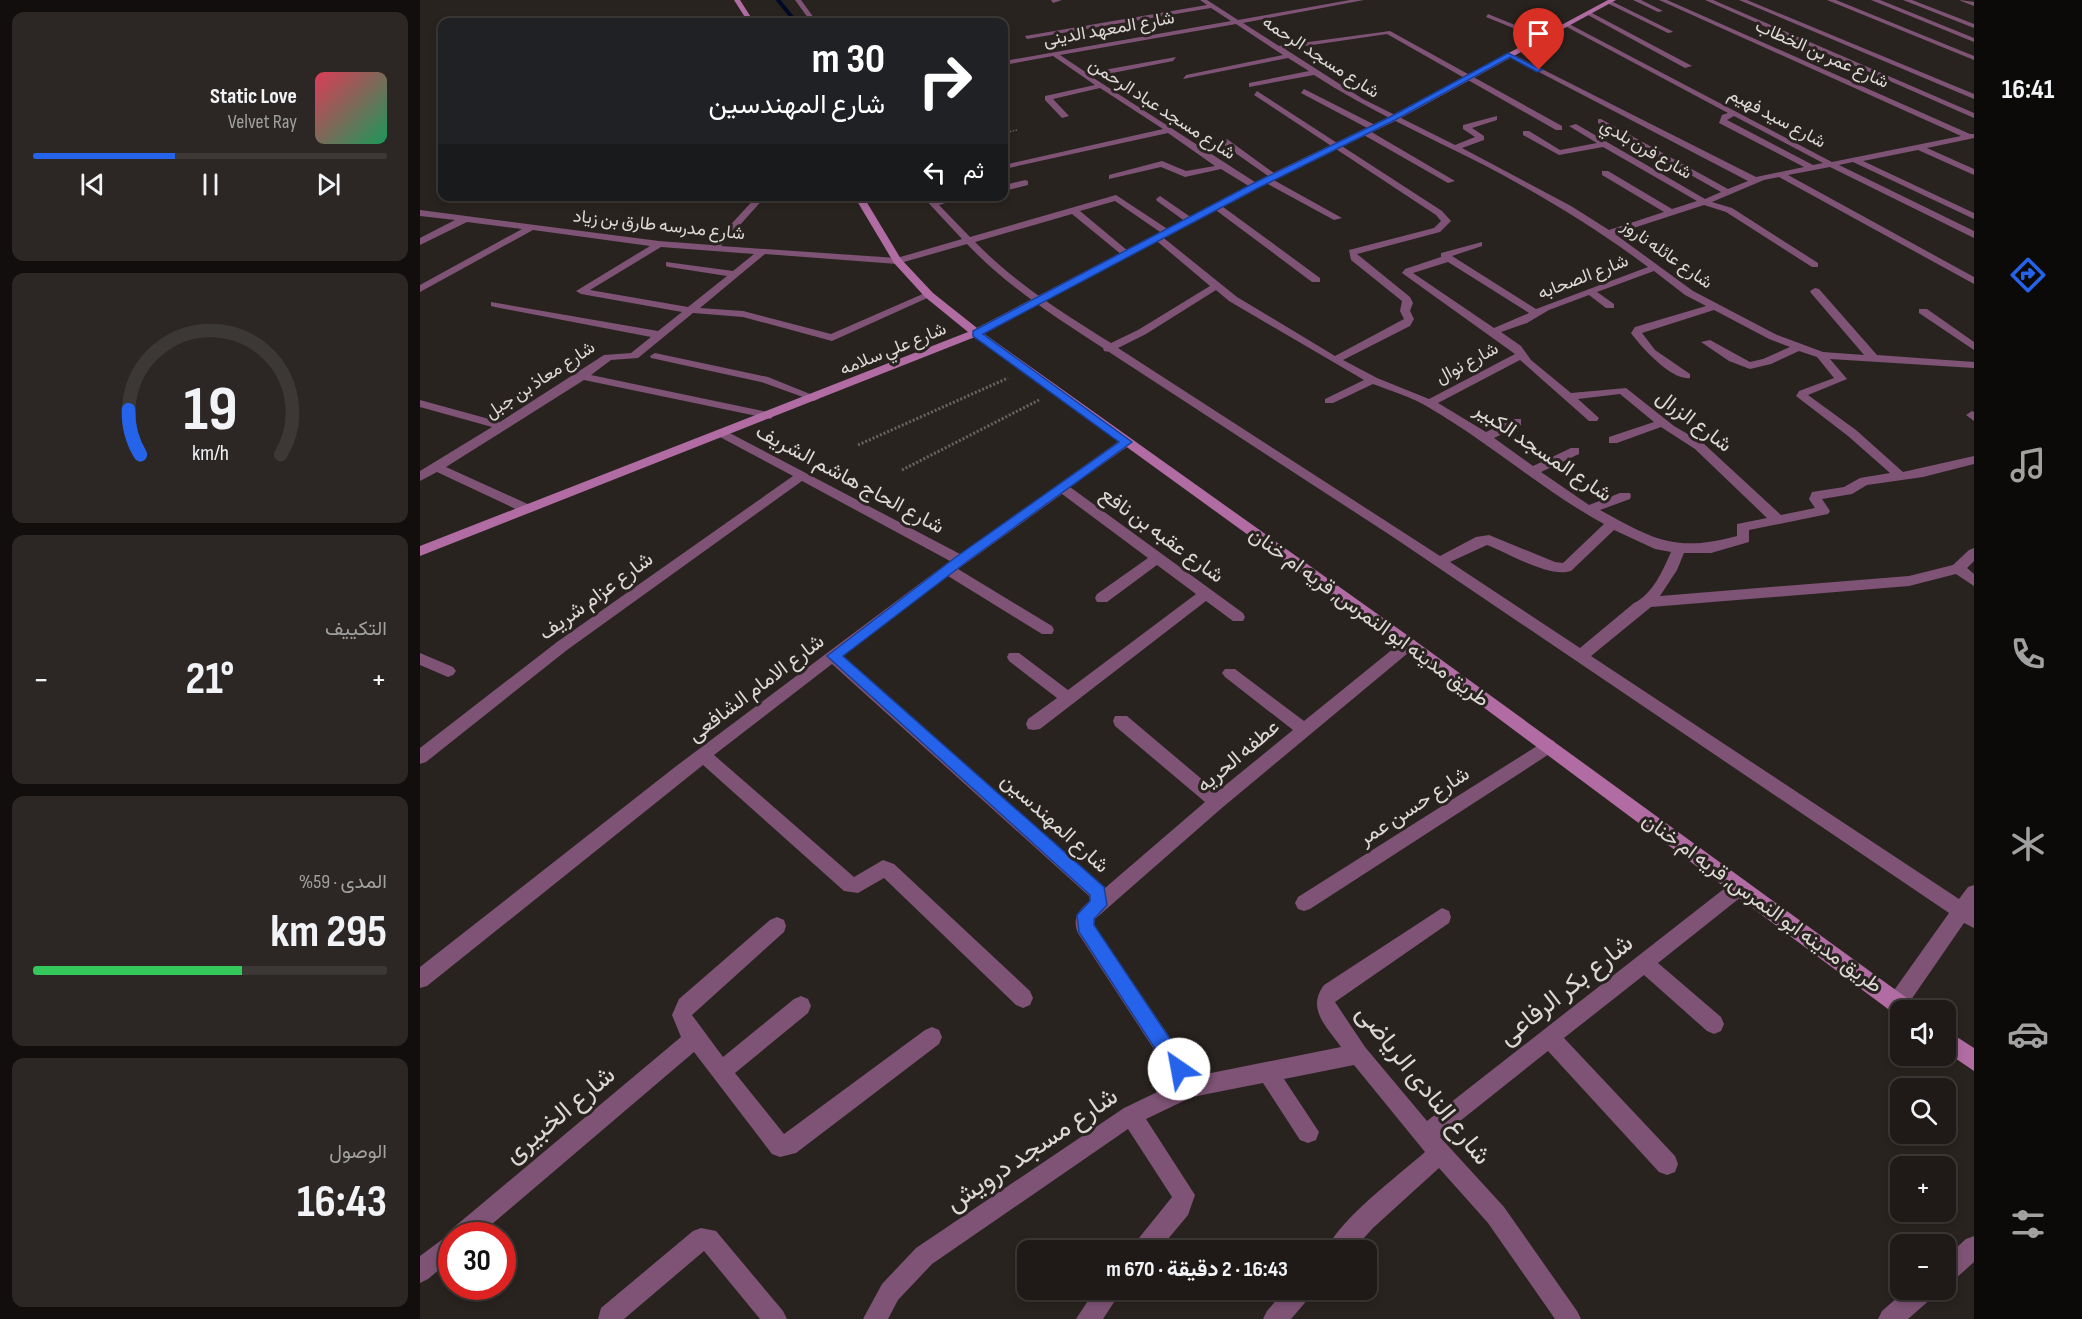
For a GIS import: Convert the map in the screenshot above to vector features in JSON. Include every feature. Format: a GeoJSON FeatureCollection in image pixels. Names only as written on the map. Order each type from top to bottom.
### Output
{"type":"FeatureCollection","features":[{"type":"Feature","properties":{"kind":"street"},"geometry":{"type":"LineString","coordinates":[[737,0],[748,18]]}},
{"type":"Feature","properties":{"kind":"street"},"geometry":{"type":"LineString","coordinates":[[798,0],[811,18]]}},
{"type":"Feature","properties":{"kind":"street","name":"شارع مسجد الرحمه"},"geometry":{"type":"LineString","coordinates":[[1203,0],[1392,119]]}},
{"type":"Feature","properties":{"kind":"street","name":"شارع المعهد الدينى"},"geometry":{"type":"LineString","coordinates":[[1008,62],[1361,0]]}},
{"type":"Feature","properties":{"kind":"street"},"geometry":{"type":"LineString","coordinates":[[1636,0],[1660,11]]}},
{"type":"Feature","properties":{"kind":"street","name":"شارع عمر بن الخطاب"},"geometry":{"type":"LineString","coordinates":[[1662,0],[1971,137]]}},
{"type":"Feature","properties":{"kind":"street"},"geometry":{"type":"LineString","coordinates":[[1708,0],[1974,116]]}},
{"type":"Feature","properties":{"kind":"street"},"geometry":{"type":"LineString","coordinates":[[1742,0],[1974,97]]}},
{"type":"Feature","properties":{"kind":"street"},"geometry":{"type":"LineString","coordinates":[[1830,0],[1974,58]]}},
{"type":"Feature","properties":{"kind":"street"},"geometry":{"type":"LineString","coordinates":[[1874,0],[1974,40]]}},
{"type":"Feature","properties":{"kind":"street"},"geometry":{"type":"LineString","coordinates":[[1906,0],[1974,26]]}},
{"type":"Feature","properties":{"kind":"street"},"geometry":{"type":"LineString","coordinates":[[1963,0],[1974,4]]}},
{"type":"Feature","properties":{"kind":"street"},"geometry":{"type":"LineString","coordinates":[[1611,1],[1670,32]]}},
{"type":"Feature","properties":{"kind":"street","name":"شارع علي سلامه"},"geometry":{"type":"LineString","coordinates":[[420,551],[976,333],[1216,206],[1392,119],[1611,1]]}},
{"type":"Feature","properties":{"kind":"street"},"geometry":{"type":"LineString","coordinates":[[1026,37],[1213,6]]}},
{"type":"Feature","properties":{"kind":"street"},"geometry":{"type":"LineString","coordinates":[[1588,13],[1688,66]]}},
{"type":"Feature","properties":{"kind":"street"},"geometry":{"type":"LineString","coordinates":[[1488,16],[1542,38]]}},
{"type":"Feature","properties":{"kind":"street","name":"شارع سيد فهيم"},"geometry":{"type":"LineString","coordinates":[[1567,26],[1830,164],[1974,235]]}},
{"type":"Feature","properties":{"kind":"street"},"geometry":{"type":"LineString","coordinates":[[1192,39],[1248,28]]}},
{"type":"Feature","properties":{"kind":"street"},"geometry":{"type":"LineString","coordinates":[[1280,48],[1385,31],[1559,128]]}},
{"type":"Feature","properties":{"kind":"street","name":"شارع مسجد عباد الرحمن"},"geometry":{"type":"LineString","coordinates":[[1054,54],[1098,86],[1169,130],[1221,167],[1255,186]]}},
{"type":"Feature","properties":{"kind":"street"},"geometry":{"type":"LineString","coordinates":[[1186,77],[1291,55]]}},
{"type":"Feature","properties":{"kind":"street"},"geometry":{"type":"LineString","coordinates":[[1510,55],[1754,180]]}},
{"type":"Feature","properties":{"kind":"street"},"geometry":{"type":"LineString","coordinates":[[1084,76],[1173,58]]}},
{"type":"Feature","properties":{"kind":"street"},"geometry":{"type":"LineString","coordinates":[[1316,72],[1255,89],[1336,146],[1439,213],[1446,220],[1437,230],[1352,252],[1354,258],[1406,299],[1408,303],[1405,311],[1409,319],[1406,324],[1335,360]]}},
{"type":"Feature","properties":{"kind":"street"},"geometry":{"type":"LineString","coordinates":[[1065,116],[1048,98],[1098,86]]}},
{"type":"Feature","properties":{"kind":"street"},"geometry":{"type":"LineString","coordinates":[[1304,91],[1451,181]]}},
{"type":"Feature","properties":{"kind":"street"},"geometry":{"type":"LineString","coordinates":[[1736,113],[1725,117],[1722,121],[1810,167]]}},
{"type":"Feature","properties":{"kind":"street"},"geometry":{"type":"LineString","coordinates":[[1454,148],[1481,138],[1466,127],[1494,118]]}},
{"type":"Feature","properties":{"kind":"street","name":"شارع عائله ناروز"},"geometry":{"type":"LineString","coordinates":[[1392,119],[1531,187],[1608,232],[1654,268],[1713,307],[1796,348],[1821,355],[1969,365]]}},
{"type":"Feature","properties":{"kind":"street"},"geometry":{"type":"LineString","coordinates":[[1601,121],[1727,192]]}},
{"type":"Feature","properties":{"kind":"street","name":"شارع فرن بلدي"},"geometry":{"type":"LineString","coordinates":[[1573,126],[1704,202],[1729,210],[1815,265]]}},
{"type":"Feature","properties":{"kind":"street"},"geometry":{"type":"LineString","coordinates":[[1008,166],[1169,130]]}},
{"type":"Feature","properties":{"kind":"street"},"geometry":{"type":"LineString","coordinates":[[1526,133],[1559,153],[1606,144]]}},
{"type":"Feature","properties":{"kind":"street"},"geometry":{"type":"LineString","coordinates":[[1608,232],[1704,202],[1754,180],[1810,167],[1971,137]]}},
{"type":"Feature","properties":{"kind":"street"},"geometry":{"type":"LineString","coordinates":[[1958,140],[1974,147]]}},
{"type":"Feature","properties":{"kind":"street"},"geometry":{"type":"LineString","coordinates":[[1224,141],[1271,178],[1337,218]]}},
{"type":"Feature","properties":{"kind":"street"},"geometry":{"type":"LineString","coordinates":[[1921,148],[1974,172]]}},
{"type":"Feature","properties":{"kind":"street"},"geometry":{"type":"LineString","coordinates":[[1855,159],[1974,216]]}},
{"type":"Feature","properties":{"kind":"street"},"geometry":{"type":"LineString","coordinates":[[1112,177],[1162,164],[1185,174],[1221,167]]}},
{"type":"Feature","properties":{"kind":"street"},"geometry":{"type":"LineString","coordinates":[[1605,173],[1672,213]]}},
{"type":"Feature","properties":{"kind":"street"},"geometry":{"type":"LineString","coordinates":[[1779,174],[1974,280]]}},
{"type":"Feature","properties":{"kind":"street"},"geometry":{"type":"LineString","coordinates":[[1008,187],[1025,183]]}},
{"type":"Feature","properties":{"kind":"street","name":"شارع المسجد الكبير"},"geometry":{"type":"LineString","coordinates":[[897,261],[1073,210],[1120,199],[1215,286],[1335,360],[1373,380],[1430,404],[1485,436],[1532,472],[1588,510],[1642,539],[1679,549],[1711,548],[1744,538],[1742,527],[1823,511],[1815,498],[1817,495],[1847,491],[1859,483],[1923,473],[1974,460]]}},
{"type":"Feature","properties":{"kind":"street"},"geometry":{"type":"LineString","coordinates":[[1160,199],[1189,220]]}},
{"type":"Feature","properties":{"kind":"street"},"geometry":{"type":"LineString","coordinates":[[714,248],[757,201]]}},
{"type":"Feature","properties":{"kind":"street","name":"طريق مدينه ابو النمرس, قريه ام خنان"},"geometry":{"type":"LineString","coordinates":[[861,201],[897,261],[929,295],[976,333],[1548,746],[1893,1000]]}},
{"type":"Feature","properties":{"kind":"street"},"geometry":{"type":"LineString","coordinates":[[930,201],[967,240],[1036,300],[1108,349],[1440,562],[1968,914]]}},
{"type":"Feature","properties":{"kind":"street"},"geometry":{"type":"LineString","coordinates":[[1216,206],[1316,280]]}},
{"type":"Feature","properties":{"kind":"street"},"geometry":{"type":"LineString","coordinates":[[1073,210],[1125,254]]}},
{"type":"Feature","properties":{"kind":"street","name":"شارع مدرسه طارق بن زياد"},"geometry":{"type":"LineString","coordinates":[[420,213],[529,229],[659,244],[897,261]]}},
{"type":"Feature","properties":{"kind":"street"},"geometry":{"type":"LineString","coordinates":[[420,242],[465,219]]}},
{"type":"Feature","properties":{"kind":"street"},"geometry":{"type":"LineString","coordinates":[[420,289],[529,229]]}},
{"type":"Feature","properties":{"kind":"street"},"geometry":{"type":"LineString","coordinates":[[659,244],[581,291],[688,310],[743,314],[832,338],[929,295]]}},
{"type":"Feature","properties":{"kind":"street"},"geometry":{"type":"LineString","coordinates":[[1479,244],[1445,253],[1449,258],[1536,313]]}},
{"type":"Feature","properties":{"kind":"street","name":"شارع معاذ بن جبل"},"geometry":{"type":"LineString","coordinates":[[426,471],[503,426],[608,357],[632,357],[762,252]]}},
{"type":"Feature","properties":{"kind":"street"},"geometry":{"type":"LineString","coordinates":[[1449,258],[1407,273],[1517,348],[1521,355],[1593,418]]}},
{"type":"Feature","properties":{"kind":"street"},"geometry":{"type":"LineString","coordinates":[[669,264],[734,274]]}},
{"type":"Feature","properties":{"kind":"street","name":"شارع الصحابه"},"geometry":{"type":"LineString","coordinates":[[1492,332],[1523,321],[1536,313],[1589,291],[1654,268]]}},
{"type":"Feature","properties":{"kind":"street"},"geometry":{"type":"LineString","coordinates":[[1108,349],[1142,332],[1215,286]]}},
{"type":"Feature","properties":{"kind":"street"},"geometry":{"type":"LineString","coordinates":[[1589,291],[1610,306]]}},
{"type":"Feature","properties":{"kind":"street"},"geometry":{"type":"LineString","coordinates":[[1815,291],[1875,360]]}},
{"type":"Feature","properties":{"kind":"street"},"geometry":{"type":"LineString","coordinates":[[495,304],[660,335]]}},
{"type":"Feature","properties":{"kind":"street"},"geometry":{"type":"LineString","coordinates":[[1686,375],[1651,352],[1636,333],[1639,329],[1713,307]]}},
{"type":"Feature","properties":{"kind":"street"},"geometry":{"type":"LineString","coordinates":[[1923,311],[1974,347]]}},
{"type":"Feature","properties":{"kind":"street"},"geometry":{"type":"LineString","coordinates":[[1706,342],[1743,365],[1752,367],[1796,348]]}},
{"type":"Feature","properties":{"kind":"street","name":"شارع نوال"},"geometry":{"type":"LineString","coordinates":[[1430,404],[1521,355]]}},
{"type":"Feature","properties":{"kind":"street"},"geometry":{"type":"LineString","coordinates":[[1821,355],[1841,379],[1803,393],[1802,396],[1852,433],[1899,475]]}},
{"type":"Feature","properties":{"kind":"street"},"geometry":{"type":"LineString","coordinates":[[655,356],[764,379],[814,398]]}},
{"type":"Feature","properties":{"kind":"street"},"geometry":{"type":"LineString","coordinates":[[1969,365],[1974,373]]}},
{"type":"Feature","properties":{"kind":"street"},"geometry":{"type":"LineString","coordinates":[[582,376],[766,416]]}},
{"type":"Feature","properties":{"kind":"street"},"geometry":{"type":"LineString","coordinates":[[1329,401],[1373,380]]}},
{"type":"Feature","properties":{"kind":"street","name":"شارع الزرال"},"geometry":{"type":"LineString","coordinates":[[1569,398],[1622,390],[1662,423],[1699,446],[1779,521]]}},
{"type":"Feature","properties":{"kind":"street"},"geometry":{"type":"LineString","coordinates":[[420,403],[503,426]]}},
{"type":"Feature","properties":{"kind":"street"},"geometry":{"type":"LineString","coordinates":[[1485,436],[1517,422]]}},
{"type":"Feature","properties":{"kind":"street"},"geometry":{"type":"LineString","coordinates":[[1613,440],[1662,423]]}},
{"type":"Feature","properties":{"kind":"street","name":"شارع الحاج هاشم الشريف"},"geometry":{"type":"LineString","coordinates":[[722,433],[954,564],[1047,630]]}},
{"type":"Feature","properties":{"kind":"street","name":"شارع الامام الشافعى"},"geometry":{"type":"LineString","coordinates":[[420,979],[597,836],[833,656],[954,564],[1126,442]]}},
{"type":"Feature","properties":{"kind":"street"},"geometry":{"type":"LineString","coordinates":[[1532,472],[1575,451]]}},
{"type":"Feature","properties":{"kind":"street"},"geometry":{"type":"LineString","coordinates":[[426,471],[527,509]]}},
{"type":"Feature","properties":{"kind":"street","name":"شارع عزام شريف"},"geometry":{"type":"LineString","coordinates":[[420,757],[572,640],[801,476]]}},
{"type":"Feature","properties":{"kind":"street","name":"شارع عقبه بن نافع"},"geometry":{"type":"LineString","coordinates":[[1061,487],[1238,617]]}},
{"type":"Feature","properties":{"kind":"street"},"geometry":{"type":"LineString","coordinates":[[1588,510],[1625,496]]}},
{"type":"Feature","properties":{"kind":"street"},"geometry":{"type":"LineString","coordinates":[[1440,562],[1481,540],[1488,540],[1552,567],[1566,568],[1613,524]]}},
{"type":"Feature","properties":{"kind":"street"},"geometry":{"type":"LineString","coordinates":[[1649,602],[1670,570],[1679,549]]}},
{"type":"Feature","properties":{"kind":"street"},"geometry":{"type":"LineString","coordinates":[[1581,656],[1639,607],[1649,602],[1909,581],[1958,569],[1974,553]]}},
{"type":"Feature","properties":{"kind":"street"},"geometry":{"type":"LineString","coordinates":[[1102,598],[1157,558]]}},
{"type":"Feature","properties":{"kind":"street"},"geometry":{"type":"LineString","coordinates":[[1958,569],[1974,581]]}},
{"type":"Feature","properties":{"kind":"street"},"geometry":{"type":"LineString","coordinates":[[1034,724],[1206,594]]}},
{"type":"Feature","properties":{"kind":"street","name":"عطفه الحريه"},"geometry":{"type":"LineString","coordinates":[[1099,905],[1217,802],[1409,645]]}},
{"type":"Feature","properties":{"kind":"street","name":"شارع المهندسين"},"geometry":{"type":"LineString","coordinates":[[833,656],[1098,892],[1099,905],[1086,915],[1085,927],[1191,1087]]}},
{"type":"Feature","properties":{"kind":"street"},"geometry":{"type":"LineString","coordinates":[[1014,657],[1068,698]]}},
{"type":"Feature","properties":{"kind":"street"},"geometry":{"type":"LineString","coordinates":[[420,659],[448,671]]}},
{"type":"Feature","properties":{"kind":"street"},"geometry":{"type":"LineString","coordinates":[[1230,673],[1304,730]]}},
{"type":"Feature","properties":{"kind":"street"},"geometry":{"type":"LineString","coordinates":[[1121,722],[1217,802]]}},
{"type":"Feature","properties":{"kind":"street","name":"شارع حسن عمر"},"geometry":{"type":"LineString","coordinates":[[1304,903],[1548,746]]}},
{"type":"Feature","properties":{"kind":"street"},"geometry":{"type":"LineString","coordinates":[[703,755],[850,885],[858,885],[880,869],[888,870],[1023,998]]}},
{"type":"Feature","properties":{"kind":"street","name":"شارع بكر الرفاعى"},"geometry":{"type":"LineString","coordinates":[[1425,1136],[1740,887]]}},
{"type":"Feature","properties":{"kind":"street"},"geometry":{"type":"LineString","coordinates":[[1907,1000],[1968,914],[1974,893]]}},
{"type":"Feature","properties":{"kind":"street","name":"شارع النادى الرياضى"},"geometry":{"type":"LineString","coordinates":[[1442,917],[1331,992],[1325,1000],[1327,1010],[1358,1054],[1425,1136],[1496,1215],[1569,1319]]}},
{"type":"Feature","properties":{"kind":"street"},"geometry":{"type":"LineString","coordinates":[[777,926],[686,1006],[682,1020],[780,1146],[788,1145],[932,1037]]}},
{"type":"Feature","properties":{"kind":"street"},"geometry":{"type":"LineString","coordinates":[[1644,963],[1714,1024]]}},
{"type":"Feature","properties":{"kind":"street"},"geometry":{"type":"LineString","coordinates":[[721,1071],[801,1006]]}},
{"type":"Feature","properties":{"kind":"street"},"geometry":{"type":"LineString","coordinates":[[1550,1037],[1667,1164]]}},
{"type":"Feature","properties":{"kind":"street","name":"شارع الخبيرى"},"geometry":{"type":"LineString","coordinates":[[478,1222],[695,1038]]}},
{"type":"Feature","properties":{"kind":"street"},"geometry":{"type":"LineString","coordinates":[[1956,1048],[1974,1061]]}},
{"type":"Feature","properties":{"kind":"street","name":"شارع مسجد درويش"},"geometry":{"type":"LineString","coordinates":[[875,1319],[890,1292],[924,1256],[1131,1115],[1191,1087],[1358,1054]]}},
{"type":"Feature","properties":{"kind":"street"},"geometry":{"type":"LineString","coordinates":[[1268,1072],[1308,1132]]}},
{"type":"Feature","properties":{"kind":"street"},"geometry":{"type":"LineString","coordinates":[[1131,1115],[1184,1195],[1180,1207],[1152,1240]]}},
{"type":"Feature","properties":{"kind":"street"},"geometry":{"type":"LineString","coordinates":[[1347,1240],[1365,1220],[1440,1153]]}},
{"type":"Feature","properties":{"kind":"street"},"geometry":{"type":"LineString","coordinates":[[609,1316],[701,1239],[708,1239],[775,1319]]}},
{"type":"Feature","properties":{"kind":"street"},"geometry":{"type":"LineString","coordinates":[[1956,1263],[1974,1247]]}},
{"type":"Feature","properties":{"kind":"street"},"geometry":{"type":"LineString","coordinates":[[420,1270],[438,1255]]}},
{"type":"Feature","properties":{"kind":"street"},"geometry":{"type":"LineString","coordinates":[[1088,1319],[1102,1300]]}},
{"type":"Feature","properties":{"kind":"street"},"geometry":{"type":"LineString","coordinates":[[1275,1319],[1292,1300]]}},
{"type":"Feature","properties":{"kind":"street"},"geometry":{"type":"LineString","coordinates":[[1890,1319],[1912,1300]]}},
{"type":"Feature","properties":{"kind":"path"},"geometry":{"type":"LineString","coordinates":[[1008,132],[1017,130]]}},
{"type":"Feature","properties":{"kind":"path"},"geometry":{"type":"LineString","coordinates":[[858,445],[1026,370]]}},
{"type":"Feature","properties":{"kind":"path"},"geometry":{"type":"LineString","coordinates":[[902,470],[1056,391]]}},
{"type":"Feature","properties":{"kind":"waterway"},"geometry":{"type":"LineString","coordinates":[[778,0],[793,18]]}},
{"type":"Feature","properties":{"kind":"route"},"geometry":{"type":"LineString","coordinates":[[1179,1069],[1085,927],[1083,922],[1086,915],[1099,905],[1098,892],[833,656],[960,560],[1126,442],[976,333],[1274,176],[1392,119],[1510,55],[1539,70]]}}]}
